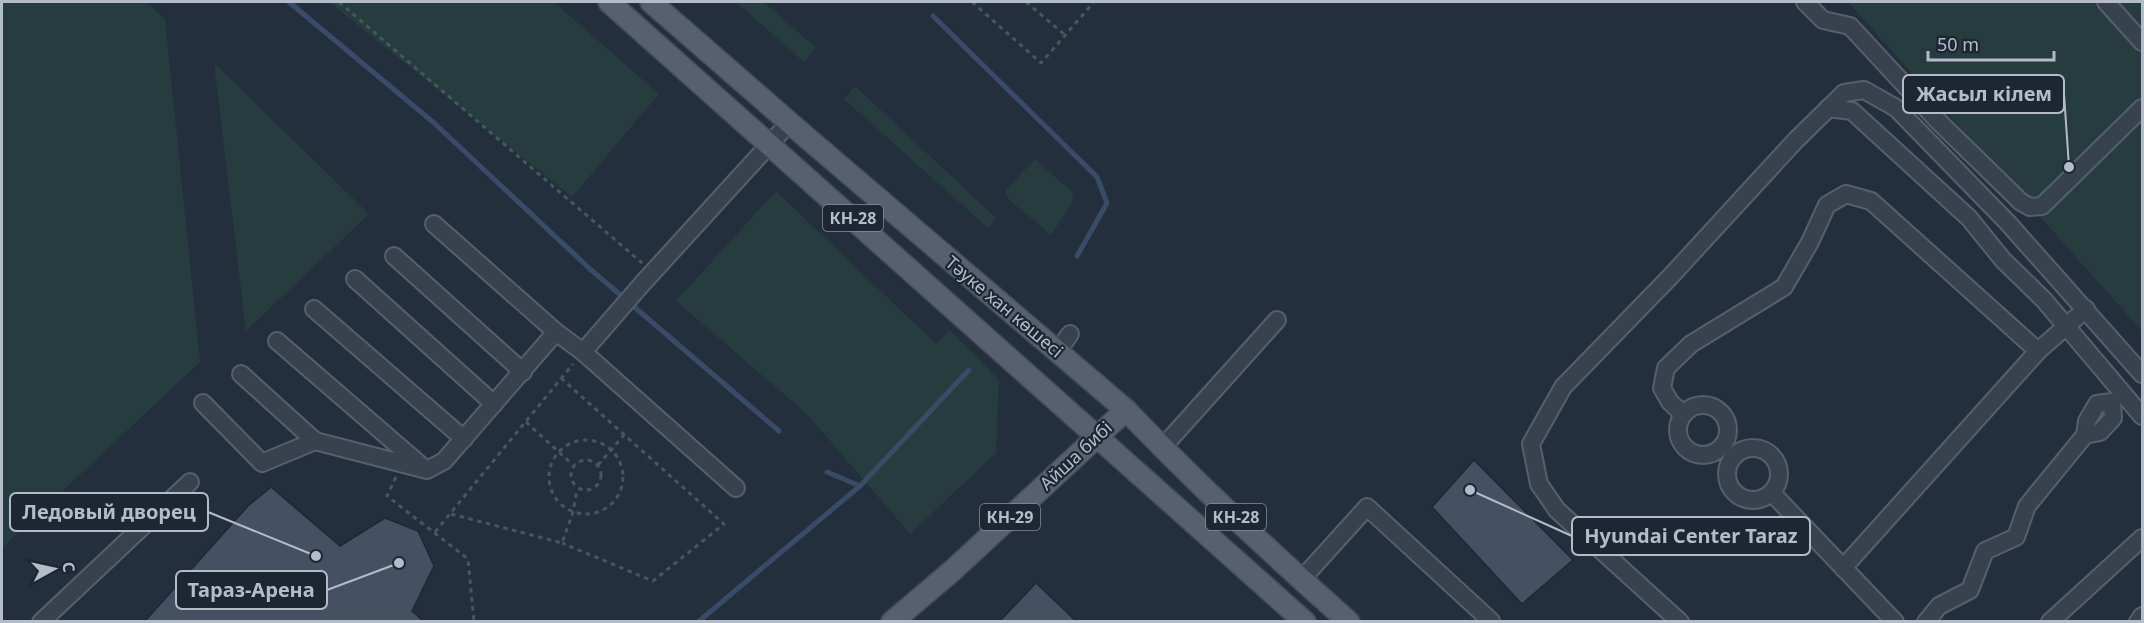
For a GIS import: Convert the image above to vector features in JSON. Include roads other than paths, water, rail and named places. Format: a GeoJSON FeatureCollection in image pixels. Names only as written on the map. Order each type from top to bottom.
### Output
{"type":"FeatureCollection","features":[{"type":"Feature","properties":{"kind":"main road","name":"Тәуке хан көшесі"},"geometry":{"type":"LineString","coordinates":[[609,2],[1305,621]]}},
{"type":"Feature","properties":{"kind":"main road","name":"Тәуке хан көшесі"},"geometry":{"type":"LineString","coordinates":[[651,2],[789,123],[1126,410],[1162,448],[1301,580],[1349,621]]}},
{"type":"Feature","properties":{"kind":"main road","name":"Айша бибі"},"geometry":{"type":"LineString","coordinates":[[892,621],[952,572],[1126,410]]}},
{"type":"Feature","properties":{"kind":"lane"},"geometry":{"type":"LineString","coordinates":[[1806,2],[1823,20],[1850,26],[1937,120],[2021,202],[2030,207],[2042,206],[2142,108]]}},
{"type":"Feature","properties":{"kind":"lane"},"geometry":{"type":"LineString","coordinates":[[2106,2],[2142,42]]}},
{"type":"Feature","properties":{"kind":"lane"},"geometry":{"type":"LineString","coordinates":[[1680,621],[1557,510],[1539,483],[1531,444],[1563,387],[1670,277],[1796,140],[1844,93],[1864,90],[1896,108],[2008,223],[2142,374]]}},
{"type":"Feature","properties":{"kind":"lane"},"geometry":{"type":"LineString","coordinates":[[1828,108],[1852,111],[1969,218],[2002,260],[2044,300],[2142,416]]}},
{"type":"Feature","properties":{"kind":"lane"},"geometry":{"type":"LineString","coordinates":[[583,352],[647,278],[789,123]]}},
{"type":"Feature","properties":{"kind":"lane"},"geometry":{"type":"LineString","coordinates":[[1683,414],[1670,402],[1662,388],[1666,368],[1691,344],[1784,287],[1810,242],[1827,205],[1846,194],[1871,201],[2038,351]]}},
{"type":"Feature","properties":{"kind":"lane"},"geometry":{"type":"LineString","coordinates":[[1987,241],[2008,223]]}},
{"type":"Feature","properties":{"kind":"lane"},"geometry":{"type":"LineString","coordinates":[[434,224],[736,488]]}},
{"type":"Feature","properties":{"kind":"lane"},"geometry":{"type":"LineString","coordinates":[[394,256],[523,372]]}},
{"type":"Feature","properties":{"kind":"lane"},"geometry":{"type":"LineString","coordinates":[[355,279],[494,405]]}},
{"type":"Feature","properties":{"kind":"lane"},"geometry":{"type":"LineString","coordinates":[[314,309],[464,440]]}},
{"type":"Feature","properties":{"kind":"lane"},"geometry":{"type":"LineString","coordinates":[[1843,568],[2038,351],[2086,309]]}},
{"type":"Feature","properties":{"kind":"lane"},"geometry":{"type":"LineString","coordinates":[[1162,448],[1277,320]]}},
{"type":"Feature","properties":{"kind":"lane"},"geometry":{"type":"LineString","coordinates":[[241,374],[315,441],[427,470],[444,461],[464,440],[556,332]]}},
{"type":"Feature","properties":{"kind":"lane"},"geometry":{"type":"LineString","coordinates":[[1057,351],[1070,334]]}},
{"type":"Feature","properties":{"kind":"lane"},"geometry":{"type":"LineString","coordinates":[[277,341],[427,470]]}},
{"type":"Feature","properties":{"kind":"lane"},"geometry":{"type":"LineString","coordinates":[[203,402],[262,463],[315,441]]}},
{"type":"Feature","properties":{"kind":"lane"},"geometry":{"type":"LineString","coordinates":[[1683,414],[1679,422],[1680,439],[1690,452],[1706,455],[1730,450],[1755,448],[1771,455],[1776,461],[1779,477],[1772,493],[1757,501],[1748,500],[1733,491],[1727,475],[1730,450],[1729,426],[1721,411],[1714,406],[1697,405],[1683,414]]}},
{"type":"Feature","properties":{"kind":"lane"},"geometry":{"type":"LineString","coordinates":[[1926,621],[1940,606],[1970,590],[1985,551],[2016,537],[2027,506],[2085,435]]}},
{"type":"Feature","properties":{"kind":"lane"},"geometry":{"type":"LineString","coordinates":[[41,621],[190,482]]}},
{"type":"Feature","properties":{"kind":"lane"},"geometry":{"type":"LineString","coordinates":[[1772,493],[1843,568],[1885,618]]}},
{"type":"Feature","properties":{"kind":"lane"},"geometry":{"type":"LineString","coordinates":[[1301,580],[1367,507],[1491,621]]}},
{"type":"Feature","properties":{"kind":"lane"},"geometry":{"type":"LineString","coordinates":[[2050,621],[2142,538]]}},
{"type":"Feature","properties":{"kind":"lane"},"geometry":{"type":"LineString","coordinates":[[2138,621],[2142,616]]}},
{"type":"Feature","properties":{"kind":"waterway"},"geometry":{"type":"LineString","coordinates":[[289,2],[433,122],[590,269],[779,431]]}},
{"type":"Feature","properties":{"kind":"waterway"},"geometry":{"type":"LineString","coordinates":[[933,16],[1097,177],[1107,203],[1077,256]]}},
{"type":"Feature","properties":{"kind":"waterway"},"geometry":{"type":"LineString","coordinates":[[827,472],[860,486],[969,370]]}},
{"type":"Feature","properties":{"kind":"waterway"},"geometry":{"type":"LineString","coordinates":[[698,622],[860,486]]}},
{"type":"Feature","properties":{"kind":"place","name":"Жасыл кілем"},"geometry":{"type":"Point","coordinates":[2069,167]}},
{"type":"Feature","properties":{"kind":"place","name":"Hyundai Center Taraz"},"geometry":{"type":"Point","coordinates":[1470,490]}},
{"type":"Feature","properties":{"kind":"place","name":"Ледовый дворец"},"geometry":{"type":"Point","coordinates":[316,556]}},
{"type":"Feature","properties":{"kind":"place","name":"Тараз-Арена"},"geometry":{"type":"Point","coordinates":[399,563]}}]}
